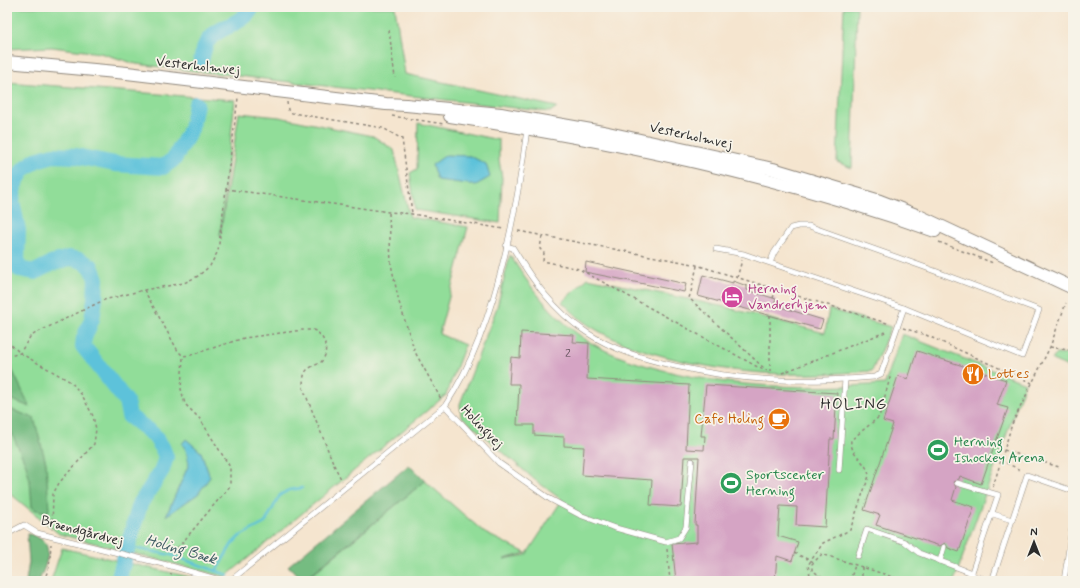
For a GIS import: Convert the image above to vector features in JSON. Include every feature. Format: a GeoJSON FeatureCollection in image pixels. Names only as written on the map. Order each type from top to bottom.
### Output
{"type":"FeatureCollection","features":[{"type":"Feature","properties":{"kind":"street","name":"Vesterholmvej"},"geometry":{"type":"LineString","coordinates":[[7,62],[135,74],[388,110],[472,111],[528,123],[698,152],[780,171],[880,201],[919,216],[1073,288]]}},
{"type":"Feature","properties":{"kind":"lane"},"geometry":{"type":"LineString","coordinates":[[445,406],[459,385],[489,311],[510,230],[528,123]]}},
{"type":"Feature","properties":{"kind":"lane"},"geometry":{"type":"LineString","coordinates":[[716,249],[744,254],[770,263],[904,308],[1022,356],[1039,310],[924,266],[809,226],[790,228],[774,253],[770,263]]}},
{"type":"Feature","properties":{"kind":"lane"},"geometry":{"type":"LineString","coordinates":[[506,246],[514,248],[539,288],[561,311],[585,332],[616,349],[650,361],[727,376],[769,381],[844,379],[881,374],[896,326],[904,308]]}},
{"type":"Feature","properties":{"kind":"lane"},"geometry":{"type":"LineString","coordinates":[[839,470],[844,379]]}},
{"type":"Feature","properties":{"kind":"lane","name":"Holingvej"},"geometry":{"type":"LineString","coordinates":[[230,581],[445,406],[499,463],[550,499],[580,515],[612,527],[666,542]]}},
{"type":"Feature","properties":{"kind":"lane"},"geometry":{"type":"LineString","coordinates":[[666,542],[679,538],[686,527],[692,460]]}},
{"type":"Feature","properties":{"kind":"lane"},"geometry":{"type":"LineString","coordinates":[[858,556],[867,529],[905,542],[919,554],[940,560],[991,581],[1027,476],[1073,491]]}},
{"type":"Feature","properties":{"kind":"lane"},"geometry":{"type":"LineString","coordinates":[[957,483],[998,495],[970,581]]}},
{"type":"Feature","properties":{"kind":"lane"},"geometry":{"type":"LineString","coordinates":[[993,514],[1012,520]]}},
{"type":"Feature","properties":{"kind":"lane"},"geometry":{"type":"LineString","coordinates":[[1064,581],[1073,522]]}},
{"type":"Feature","properties":{"kind":"lane","name":"Brændgårdvej"},"geometry":{"type":"LineString","coordinates":[[7,534],[24,525],[37,533],[223,581]]}},
{"type":"Feature","properties":{"kind":"lane"},"geometry":{"type":"LineString","coordinates":[[940,560],[944,547]]}},
{"type":"Feature","properties":{"kind":"path"},"geometry":{"type":"LineString","coordinates":[[388,30],[395,78]]}},
{"type":"Feature","properties":{"kind":"path"},"geometry":{"type":"LineString","coordinates":[[7,358],[20,353],[30,337],[36,333],[104,300],[144,290],[184,283],[198,276],[210,266],[218,250],[238,96]]}},
{"type":"Feature","properties":{"kind":"path"},"geometry":{"type":"LineString","coordinates":[[294,103],[287,102],[288,110],[292,113],[383,128],[402,139],[412,214]]}},
{"type":"Feature","properties":{"kind":"path"},"geometry":{"type":"LineString","coordinates":[[388,110],[445,125]]}},
{"type":"Feature","properties":{"kind":"path"},"geometry":{"type":"LineString","coordinates":[[226,189],[412,214],[510,230],[697,265],[926,335],[1032,383]]}},
{"type":"Feature","properties":{"kind":"path"},"geometry":{"type":"LineString","coordinates":[[389,212],[391,264],[399,302],[415,352],[445,406]]}},
{"type":"Feature","properties":{"kind":"path"},"geometry":{"type":"LineString","coordinates":[[542,236],[540,249],[544,252],[543,261],[579,268],[770,374],[781,373],[892,330],[896,326]]}},
{"type":"Feature","properties":{"kind":"path"},"geometry":{"type":"LineString","coordinates":[[938,241],[993,263]]}},
{"type":"Feature","properties":{"kind":"path"},"geometry":{"type":"LineString","coordinates":[[737,278],[744,254]]}},
{"type":"Feature","properties":{"kind":"path"},"geometry":{"type":"LineString","coordinates":[[691,292],[697,265]]}},
{"type":"Feature","properties":{"kind":"path"},"geometry":{"type":"LineString","coordinates":[[773,298],[776,289]]}},
{"type":"Feature","properties":{"kind":"path"},"geometry":{"type":"LineString","coordinates":[[144,290],[178,351],[183,356],[181,389],[185,404],[200,419],[230,467],[230,486],[176,550],[173,558]]}},
{"type":"Feature","properties":{"kind":"path"},"geometry":{"type":"LineString","coordinates":[[690,295],[689,298],[770,374]]}},
{"type":"Feature","properties":{"kind":"path"},"geometry":{"type":"LineString","coordinates":[[991,493],[1012,424],[1050,348],[1066,303]]}},
{"type":"Feature","properties":{"kind":"path"},"geometry":{"type":"LineString","coordinates":[[770,314],[770,374]]}},
{"type":"Feature","properties":{"kind":"path"},"geometry":{"type":"LineString","coordinates":[[183,356],[191,355],[244,338],[313,330],[324,342],[326,350],[324,357],[320,362],[307,370],[303,380],[303,388],[334,465],[345,486]]}},
{"type":"Feature","properties":{"kind":"path"},"geometry":{"type":"LineString","coordinates":[[7,341],[20,353],[71,382],[82,395],[93,416],[96,429],[94,444],[59,483],[53,494],[52,537],[48,567],[44,581]]}},
{"type":"Feature","properties":{"kind":"path"},"geometry":{"type":"LineString","coordinates":[[1050,348],[1073,351]]}},
{"type":"Feature","properties":{"kind":"path"},"geometry":{"type":"LineString","coordinates":[[811,581],[808,570],[810,561],[823,543],[850,530],[869,476],[868,471],[852,448],[851,440],[879,417],[890,378],[881,374]]}},
{"type":"Feature","properties":{"kind":"path"},"geometry":{"type":"LineString","coordinates":[[1004,450],[1059,467]]}},
{"type":"Feature","properties":{"kind":"path"},"geometry":{"type":"LineString","coordinates":[[1001,460],[1027,476]]}},
{"type":"Feature","properties":{"kind":"path"},"geometry":{"type":"LineString","coordinates":[[666,542],[670,581]]}},
{"type":"Feature","properties":{"kind":"path"},"geometry":{"type":"LineString","coordinates":[[794,554],[814,562]]}},
{"type":"Feature","properties":{"kind":"path"},"geometry":{"type":"LineString","coordinates":[[827,581],[812,570],[814,562],[822,554],[905,581]]}},
{"type":"Feature","properties":{"kind":"path"},"geometry":{"type":"LineString","coordinates":[[850,581],[858,556]]}},
{"type":"Feature","properties":{"kind":"path"},"geometry":{"type":"LineString","coordinates":[[862,567],[862,581]]}},
{"type":"Feature","properties":{"kind":"path"},"geometry":{"type":"LineString","coordinates":[[818,574],[818,581]]}},
{"type":"Feature","properties":{"kind":"green space"},"geometry":{"type":"Polygon","coordinates":[[[7,7],[395,7],[405,74],[557,107],[550,112],[136,64],[100,53],[52,47],[7,49],[7,7]]]}},
{"type":"Feature","properties":{"kind":"green space"},"geometry":{"type":"Polygon","coordinates":[[[844,7],[857,7],[852,168],[837,162],[844,7]]]}},
{"type":"Feature","properties":{"kind":"green space"},"geometry":{"type":"Polygon","coordinates":[[[7,82],[235,100],[220,236],[239,113],[279,117],[373,136],[394,150],[410,217],[468,227],[439,334],[465,345],[446,395],[225,577],[59,534],[7,491],[7,82]]]}},
{"type":"Feature","properties":{"kind":"green space"},"geometry":{"type":"Polygon","coordinates":[[[418,123],[499,140],[499,160],[502,178],[500,223],[415,210],[410,173],[417,169],[418,123]]]}},
{"type":"Feature","properties":{"kind":"green space"},"geometry":{"type":"Polygon","coordinates":[[[510,255],[542,300],[560,319],[582,337],[600,348],[629,360],[687,376],[743,384],[772,386],[828,387],[885,384],[902,334],[1025,383],[954,581],[304,581],[425,481],[485,533],[526,553],[504,559],[526,555],[562,500],[535,480],[461,416],[460,404],[497,307],[510,255]]]}},
{"type":"Feature","properties":{"kind":"green space"},"geometry":{"type":"Polygon","coordinates":[[[588,278],[725,307],[825,333],[829,309],[891,327],[872,371],[793,374],[716,368],[663,356],[625,344],[586,324],[562,302],[588,278]]]}},
{"type":"Feature","properties":{"kind":"green space"},"geometry":{"type":"Polygon","coordinates":[[[1056,354],[1073,355],[1073,369],[1052,360],[1056,354]]]}},
{"type":"Feature","properties":{"kind":"green space"},"geometry":{"type":"Polygon","coordinates":[[[8,361],[30,407],[7,398],[8,361]]]}},
{"type":"Feature","properties":{"kind":"green space"},"geometry":{"type":"Polygon","coordinates":[[[7,408],[34,418],[46,463],[48,512],[36,510],[32,507],[30,481],[26,465],[7,423],[7,408]]]}},
{"type":"Feature","properties":{"kind":"green space"},"geometry":{"type":"Polygon","coordinates":[[[409,465],[425,481],[304,580],[288,566],[409,465]]]}},
{"type":"Feature","properties":{"kind":"green space"},"geometry":{"type":"Polygon","coordinates":[[[27,534],[39,538],[47,547],[48,552],[46,564],[39,581],[26,581],[29,562],[27,534]]]}},
{"type":"Feature","properties":{"kind":"green space"},"geometry":{"type":"Polygon","coordinates":[[[62,548],[199,579],[205,581],[51,581],[62,548]]]}},
{"type":"Feature","properties":{"kind":"water"},"geometry":{"type":"Polygon","coordinates":[[[446,155],[470,156],[486,164],[490,177],[476,185],[437,180],[432,165],[446,155]]]}},
{"type":"Feature","properties":{"kind":"water"},"geometry":{"type":"Polygon","coordinates":[[[186,439],[201,452],[210,477],[198,494],[166,516],[189,464],[186,450],[182,444],[186,439]]]}},
{"type":"Feature","properties":{"kind":"building"},"geometry":{"type":"Polygon","coordinates":[[[586,262],[686,284],[684,292],[585,272],[586,262]]]}},
{"type":"Feature","properties":{"kind":"building"},"geometry":{"type":"Polygon","coordinates":[[[703,275],[733,283],[733,281],[747,286],[747,290],[776,299],[774,305],[823,320],[820,329],[698,296],[703,275]]]}},
{"type":"Feature","properties":{"kind":"building","name":"Sportscenter Herning"},"geometry":{"type":"Polygon","coordinates":[[[521,332],[574,335],[573,342],[589,343],[587,379],[689,385],[686,449],[704,450],[705,436],[701,436],[706,385],[837,393],[834,439],[830,439],[825,527],[796,525],[797,507],[780,506],[778,536],[798,542],[792,561],[777,556],[775,581],[676,581],[672,544],[697,542],[697,525],[695,525],[699,457],[684,457],[681,507],[650,505],[652,480],[582,475],[584,447],[564,446],[564,437],[534,435],[534,425],[517,425],[519,384],[509,384],[511,357],[520,358],[521,332]]]}},
{"type":"Feature","properties":{"kind":"building","name":"Herning Ishockey Arena"},"geometry":{"type":"Polygon","coordinates":[[[917,351],[1006,380],[997,405],[1008,408],[981,484],[960,476],[959,479],[953,482],[956,487],[952,500],[974,507],[959,552],[948,548],[945,543],[940,546],[876,525],[880,515],[864,510],[893,424],[883,421],[898,376],[908,379],[917,351]]]}},
{"type":"Feature","properties":{"kind":"waterway"},"geometry":{"type":"LineString","coordinates":[[201,60],[206,44],[212,36],[243,18],[252,7]]}},
{"type":"Feature","properties":{"kind":"waterway"},"geometry":{"type":"LineString","coordinates":[[118,581],[140,504],[162,470],[166,457],[162,447],[154,435],[129,416],[126,401],[83,346],[84,338],[92,319],[95,299],[96,279],[91,266],[80,260],[69,258],[50,264],[35,272],[19,269],[17,262],[18,230],[12,201],[15,183],[24,169],[36,160],[53,155],[76,156],[115,164],[163,167],[174,159],[191,129],[196,104]]}},
{"type":"Feature","properties":{"kind":"waterway"},"geometry":{"type":"LineString","coordinates":[[216,571],[232,544],[240,536],[265,523],[280,495],[289,490],[302,488]]}},
{"type":"Feature","properties":{"kind":"waterway","name":"Holing Bæk"},"geometry":{"type":"LineString","coordinates":[[128,547],[171,555],[228,575]]}},
{"type":"Feature","properties":{"kind":"place","name":"Herning Vandrerhjem"},"geometry":{"type":"Point","coordinates":[732,297]}},
{"type":"Feature","properties":{"kind":"place","name":"Lottes"},"geometry":{"type":"Point","coordinates":[973,374]}},
{"type":"Feature","properties":{"kind":"place","name":"Cafe Holing"},"geometry":{"type":"Point","coordinates":[779,419]}},
{"type":"Feature","properties":{"kind":"place","name":"Herning Ishockey Arena"},"geometry":{"type":"Point","coordinates":[938,450]}},
{"type":"Feature","properties":{"kind":"place","name":"Sportscenter Herning"},"geometry":{"type":"Point","coordinates":[731,483]}},
{"type":"Feature","properties":{"kind":"district","name":"HOLING"},"geometry":{"type":"Point","coordinates":[854,404]}}]}
